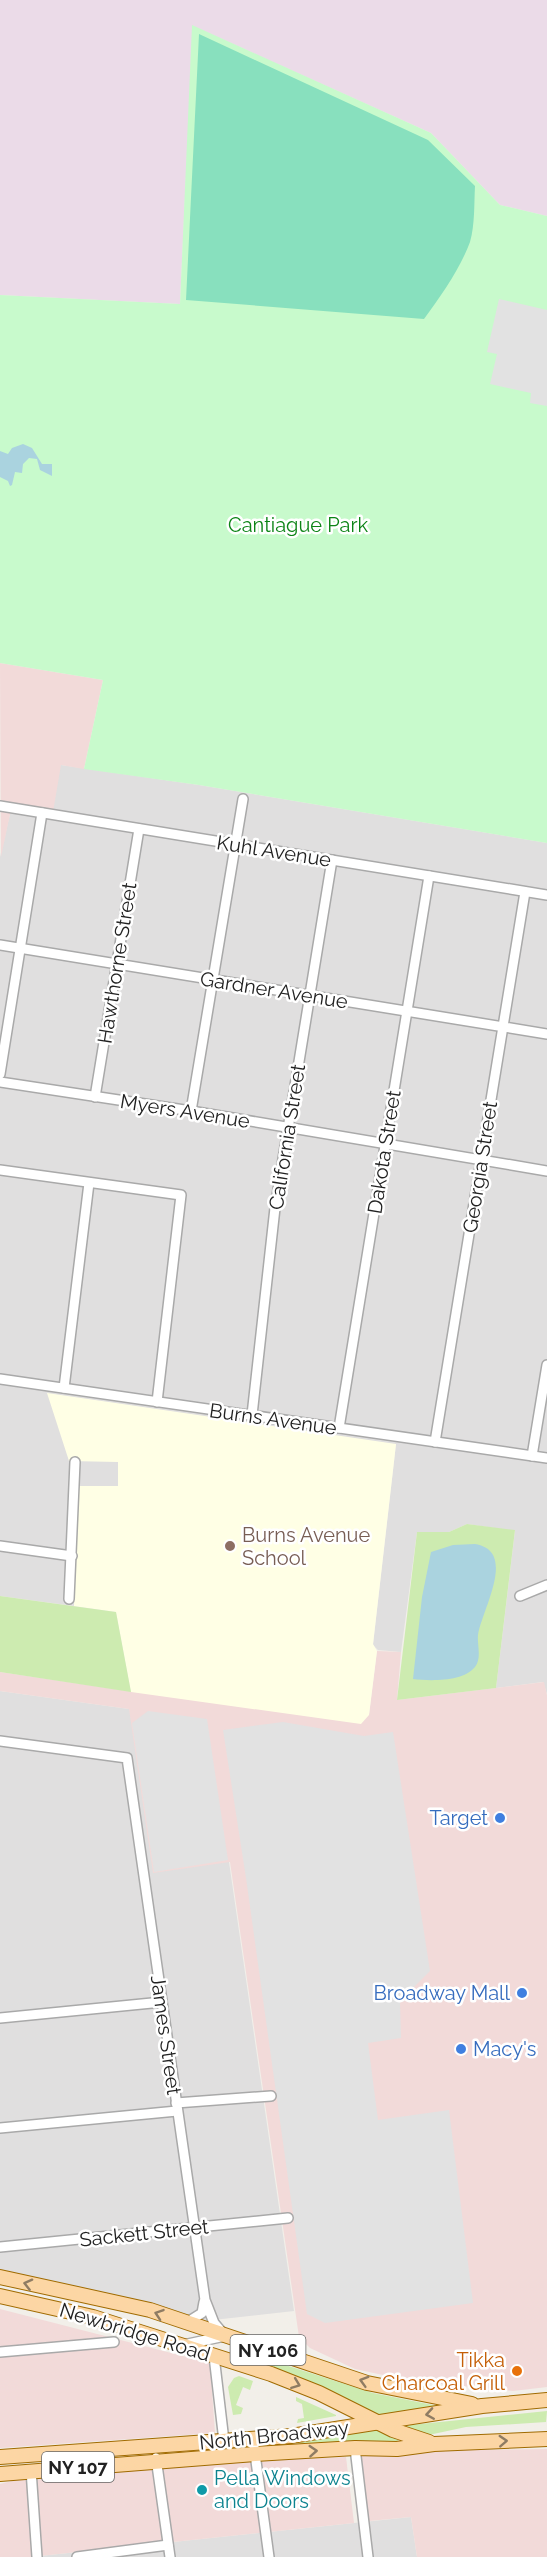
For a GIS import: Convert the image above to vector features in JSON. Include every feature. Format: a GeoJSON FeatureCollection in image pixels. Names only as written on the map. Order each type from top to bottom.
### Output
{"type":"FeatureCollection","features":[{"type":"Feature","properties":{"kind":"main road","name":"Newbridge Road"},"geometry":{"type":"LineString","coordinates":[[0,2277],[150,2310],[367,2383],[482,2406]]}},
{"type":"Feature","properties":{"kind":"main road","name":"Newbridge Road"},"geometry":{"type":"LineString","coordinates":[[0,2296],[93,2317],[214,2356],[319,2393],[409,2437],[434,2444]]}},
{"type":"Feature","properties":{"kind":"main road","name":"North Broadway"},"geometry":{"type":"LineString","coordinates":[[0,2457],[253,2439],[329,2431],[482,2406],[547,2400]]}},
{"type":"Feature","properties":{"kind":"main road","name":"North Broadway"},"geometry":{"type":"LineString","coordinates":[[0,2474],[255,2454],[355,2448],[397,2449],[434,2444],[547,2439]]}},
{"type":"Feature","properties":{"kind":"street"},"geometry":{"type":"LineString","coordinates":[[191,1111],[243,799]]}},
{"type":"Feature","properties":{"kind":"street","name":"Kuhl Avenue"},"geometry":{"type":"LineString","coordinates":[[0,806],[547,896]]}},
{"type":"Feature","properties":{"kind":"street"},"geometry":{"type":"LineString","coordinates":[[0,1074],[42,813]]}},
{"type":"Feature","properties":{"kind":"street","name":"Hawthorne Street"},"geometry":{"type":"LineString","coordinates":[[95,1097],[139,829]]}},
{"type":"Feature","properties":{"kind":"street","name":"California Street"},"geometry":{"type":"LineString","coordinates":[[252,1415],[275,1208],[332,860]]}},
{"type":"Feature","properties":{"kind":"street","name":"Dakota Street"},"geometry":{"type":"LineString","coordinates":[[339,1428],[429,876]]}},
{"type":"Feature","properties":{"kind":"street","name":"Georgia Street"},"geometry":{"type":"LineString","coordinates":[[435,1442],[525,892]]}},
{"type":"Feature","properties":{"kind":"street","name":"Gardner Avenue"},"geometry":{"type":"LineString","coordinates":[[0,945],[547,1034]]}},
{"type":"Feature","properties":{"kind":"street","name":"Myers Avenue"},"geometry":{"type":"LineString","coordinates":[[0,1082],[191,1111],[547,1171]]}},
{"type":"Feature","properties":{"kind":"street"},"geometry":{"type":"LineString","coordinates":[[0,1170],[181,1195],[157,1402]]}},
{"type":"Feature","properties":{"kind":"street"},"geometry":{"type":"LineString","coordinates":[[64,1388],[88,1183]]}},
{"type":"Feature","properties":{"kind":"street"},"geometry":{"type":"LineString","coordinates":[[532,1456],[547,1365]]}},
{"type":"Feature","properties":{"kind":"street","name":"Burns Avenue"},"geometry":{"type":"LineString","coordinates":[[0,1379],[547,1458]]}},
{"type":"Feature","properties":{"kind":"street"},"geometry":{"type":"LineString","coordinates":[[69,1599],[75,1462]]}},
{"type":"Feature","properties":{"kind":"street"},"geometry":{"type":"LineString","coordinates":[[0,1546],[72,1556]]}},
{"type":"Feature","properties":{"kind":"street"},"geometry":{"type":"LineString","coordinates":[[520,1596],[547,1585]]}},
{"type":"Feature","properties":{"kind":"street","name":"James Street"},"geometry":{"type":"LineString","coordinates":[[0,1741],[127,1758],[205,2300],[214,2324],[225,2336]]}},
{"type":"Feature","properties":{"kind":"street"},"geometry":{"type":"LineString","coordinates":[[0,2018],[162,2002]]}},
{"type":"Feature","properties":{"kind":"street"},"geometry":{"type":"LineString","coordinates":[[0,2128],[271,2096]]}},
{"type":"Feature","properties":{"kind":"street","name":"Sackett Street"},"geometry":{"type":"LineString","coordinates":[[0,2247],[288,2218]]}},
{"type":"Feature","properties":{"kind":"street"},"geometry":{"type":"LineString","coordinates":[[186,2323],[202,2313],[205,2300]]}},
{"type":"Feature","properties":{"kind":"street"},"geometry":{"type":"LineString","coordinates":[[181,2345],[225,2336]]}},
{"type":"Feature","properties":{"kind":"street"},"geometry":{"type":"LineString","coordinates":[[0,2352],[114,2342]]}},
{"type":"Feature","properties":{"kind":"street"},"geometry":{"type":"LineString","coordinates":[[214,2356],[224,2441]]}},
{"type":"Feature","properties":{"kind":"street"},"geometry":{"type":"LineString","coordinates":[[253,2439],[269,2557]]}},
{"type":"Feature","properties":{"kind":"street"},"geometry":{"type":"LineString","coordinates":[[154,2447],[170,2557]]}},
{"type":"Feature","properties":{"kind":"street"},"geometry":{"type":"LineString","coordinates":[[355,2448],[368,2557]]}},
{"type":"Feature","properties":{"kind":"street"},"geometry":{"type":"LineString","coordinates":[[31,2470],[37,2557]]}},
{"type":"Feature","properties":{"kind":"street"},"geometry":{"type":"LineString","coordinates":[[77,2557],[168,2544]]}},
{"type":"Feature","properties":{"kind":"shaded area"},"geometry":{"type":"Polygon","coordinates":[[[0,0],[547,0],[547,216],[500,205],[431,133],[193,26],[180,304],[0,295],[0,0]]]}},
{"type":"Feature","properties":{"kind":"shaded area"},"geometry":{"type":"Polygon","coordinates":[[[499,299],[547,310],[547,406],[530,403],[531,393],[490,384],[497,354],[487,352],[499,299]]]}},
{"type":"Feature","properties":{"kind":"shaded area"},"geometry":{"type":"Polygon","coordinates":[[[0,663],[103,680],[84,769],[61,765],[53,812],[12,805],[1,857],[0,663]]]}},
{"type":"Feature","properties":{"kind":"shaded area"},"geometry":{"type":"Polygon","coordinates":[[[61,765],[199,785],[547,843],[547,1694],[543,1682],[496,1688],[515,1531],[467,1524],[449,1532],[417,1532],[401,1652],[378,1650],[373,1645],[396,1444],[118,1462],[118,1487],[78,1486],[74,1606],[0,1596],[0,857],[12,805],[61,765]]]}},
{"type":"Feature","properties":{"kind":"shaded area","name":"Burns Avenue School"},"geometry":{"type":"Polygon","coordinates":[[[47,1393],[396,1444],[373,1644],[377,1651],[369,1715],[361,1724],[131,1692],[116,1612],[74,1606],[78,1486],[118,1486],[118,1462],[69,1461],[47,1393]]]}},
{"type":"Feature","properties":{"kind":"shaded area","name":"Broadway Mall"},"geometry":{"type":"Polygon","coordinates":[[[377,1651],[401,1652],[397,1700],[544,1682],[547,1695],[547,2387],[513,2391],[411,2381],[355,2369],[310,2348],[299,2337],[230,1862],[153,1873],[129,1709],[0,1691],[0,1672],[135,1692],[369,1715],[377,1651]]]}},
{"type":"Feature","properties":{"kind":"shaded area"},"geometry":{"type":"Polygon","coordinates":[[[0,1691],[129,1709],[229,1862],[294,2311],[186,2323],[0,2272],[0,1691]]]}},
{"type":"Feature","properties":{"kind":"shaded area"},"geometry":{"type":"Polygon","coordinates":[[[148,1711],[207,1719],[228,1860],[154,1872],[132,1723],[148,1711]]]}},
{"type":"Feature","properties":{"kind":"shaded area"},"geometry":{"type":"Polygon","coordinates":[[[283,1722],[364,1736],[393,1732],[430,1971],[400,2001],[401,2038],[368,2043],[378,2120],[449,2110],[473,2303],[325,2323],[307,2314],[223,1730],[283,1722]]]}},
{"type":"Feature","properties":{"kind":"shaded area"},"geometry":{"type":"Polygon","coordinates":[[[0,2309],[210,2363],[215,2433],[0,2448],[0,2309]]]}},
{"type":"Feature","properties":{"kind":"shaded area"},"geometry":{"type":"Polygon","coordinates":[[[547,2449],[547,2557],[417,2557],[411,2517],[369,2521],[359,2451],[547,2449]]]}},
{"type":"Feature","properties":{"kind":"shaded area"},"geometry":{"type":"Polygon","coordinates":[[[346,2457],[354,2523],[30,2557],[0,2557],[0,2484],[19,2479],[267,2460],[346,2457]]]}},
{"type":"Feature","properties":{"kind":"shaded area"},"geometry":{"type":"Polygon","coordinates":[[[411,2517],[417,2557],[30,2557],[411,2517]]]}},
{"type":"Feature","properties":{"kind":"green space","name":"Cantiague Park"},"geometry":{"type":"Polygon","coordinates":[[[192,25],[431,133],[500,205],[547,216],[547,843],[199,785],[84,769],[103,680],[0,663],[0,295],[180,304],[192,25]]]}},
{"type":"Feature","properties":{"kind":"green space"},"geometry":{"type":"Polygon","coordinates":[[[199,34],[428,140],[475,186],[474,221],[470,242],[456,272],[424,319],[186,300],[199,34]]]}},
{"type":"Feature","properties":{"kind":"green space"},"geometry":{"type":"Polygon","coordinates":[[[467,1524],[515,1530],[496,1688],[397,1700],[417,1532],[449,1532],[467,1524]]]}},
{"type":"Feature","properties":{"kind":"green space"},"geometry":{"type":"Polygon","coordinates":[[[0,1596],[116,1612],[131,1692],[0,1672],[0,1596]]]}},
{"type":"Feature","properties":{"kind":"green space"},"geometry":{"type":"Polygon","coordinates":[[[254,2355],[373,2393],[438,2406],[438,2409],[379,2419],[252,2362],[254,2355]]]}},
{"type":"Feature","properties":{"kind":"green space"},"geometry":{"type":"Polygon","coordinates":[[[239,2376],[253,2381],[250,2390],[243,2387],[236,2405],[243,2408],[241,2414],[233,2415],[228,2387],[234,2378],[239,2376]]]}},
{"type":"Feature","properties":{"kind":"green space"},"geometry":{"type":"Polygon","coordinates":[[[296,2397],[336,2416],[297,2423],[298,2419],[304,2418],[302,2404],[296,2401],[296,2397]]]}},
{"type":"Feature","properties":{"kind":"green space"},"geometry":{"type":"Polygon","coordinates":[[[547,2411],[546,2422],[466,2427],[424,2436],[401,2426],[547,2411]]]}},
{"type":"Feature","properties":{"kind":"green space"},"geometry":{"type":"Polygon","coordinates":[[[377,2429],[398,2440],[398,2443],[296,2448],[296,2444],[319,2437],[377,2429]]]}},
{"type":"Feature","properties":{"kind":"water"},"geometry":{"type":"Polygon","coordinates":[[[23,444],[32,448],[42,464],[52,464],[52,476],[40,470],[37,459],[29,458],[23,464],[22,473],[15,472],[10,486],[8,481],[0,477],[0,451],[8,454],[12,448],[23,444]]]}},
{"type":"Feature","properties":{"kind":"water"},"geometry":{"type":"Polygon","coordinates":[[[475,1544],[488,1549],[494,1558],[496,1569],[478,1635],[477,1663],[470,1672],[455,1678],[413,1679],[422,1597],[431,1552],[453,1545],[475,1544]]]}},
{"type":"Feature","properties":{"kind":"place","name":"Burns Avenue School"},"geometry":{"type":"Point","coordinates":[230,1546]}},
{"type":"Feature","properties":{"kind":"place","name":"Target"},"geometry":{"type":"Point","coordinates":[500,1818]}},
{"type":"Feature","properties":{"kind":"place","name":"Broadway Mall"},"geometry":{"type":"Point","coordinates":[522,1993]}},
{"type":"Feature","properties":{"kind":"place","name":"Macy's"},"geometry":{"type":"Point","coordinates":[461,2049]}},
{"type":"Feature","properties":{"kind":"place","name":"Tikka Charcoal Grill"},"geometry":{"type":"Point","coordinates":[517,2371]}},
{"type":"Feature","properties":{"kind":"place","name":"Pella Windows and Doors"},"geometry":{"type":"Point","coordinates":[202,2490]}}]}
